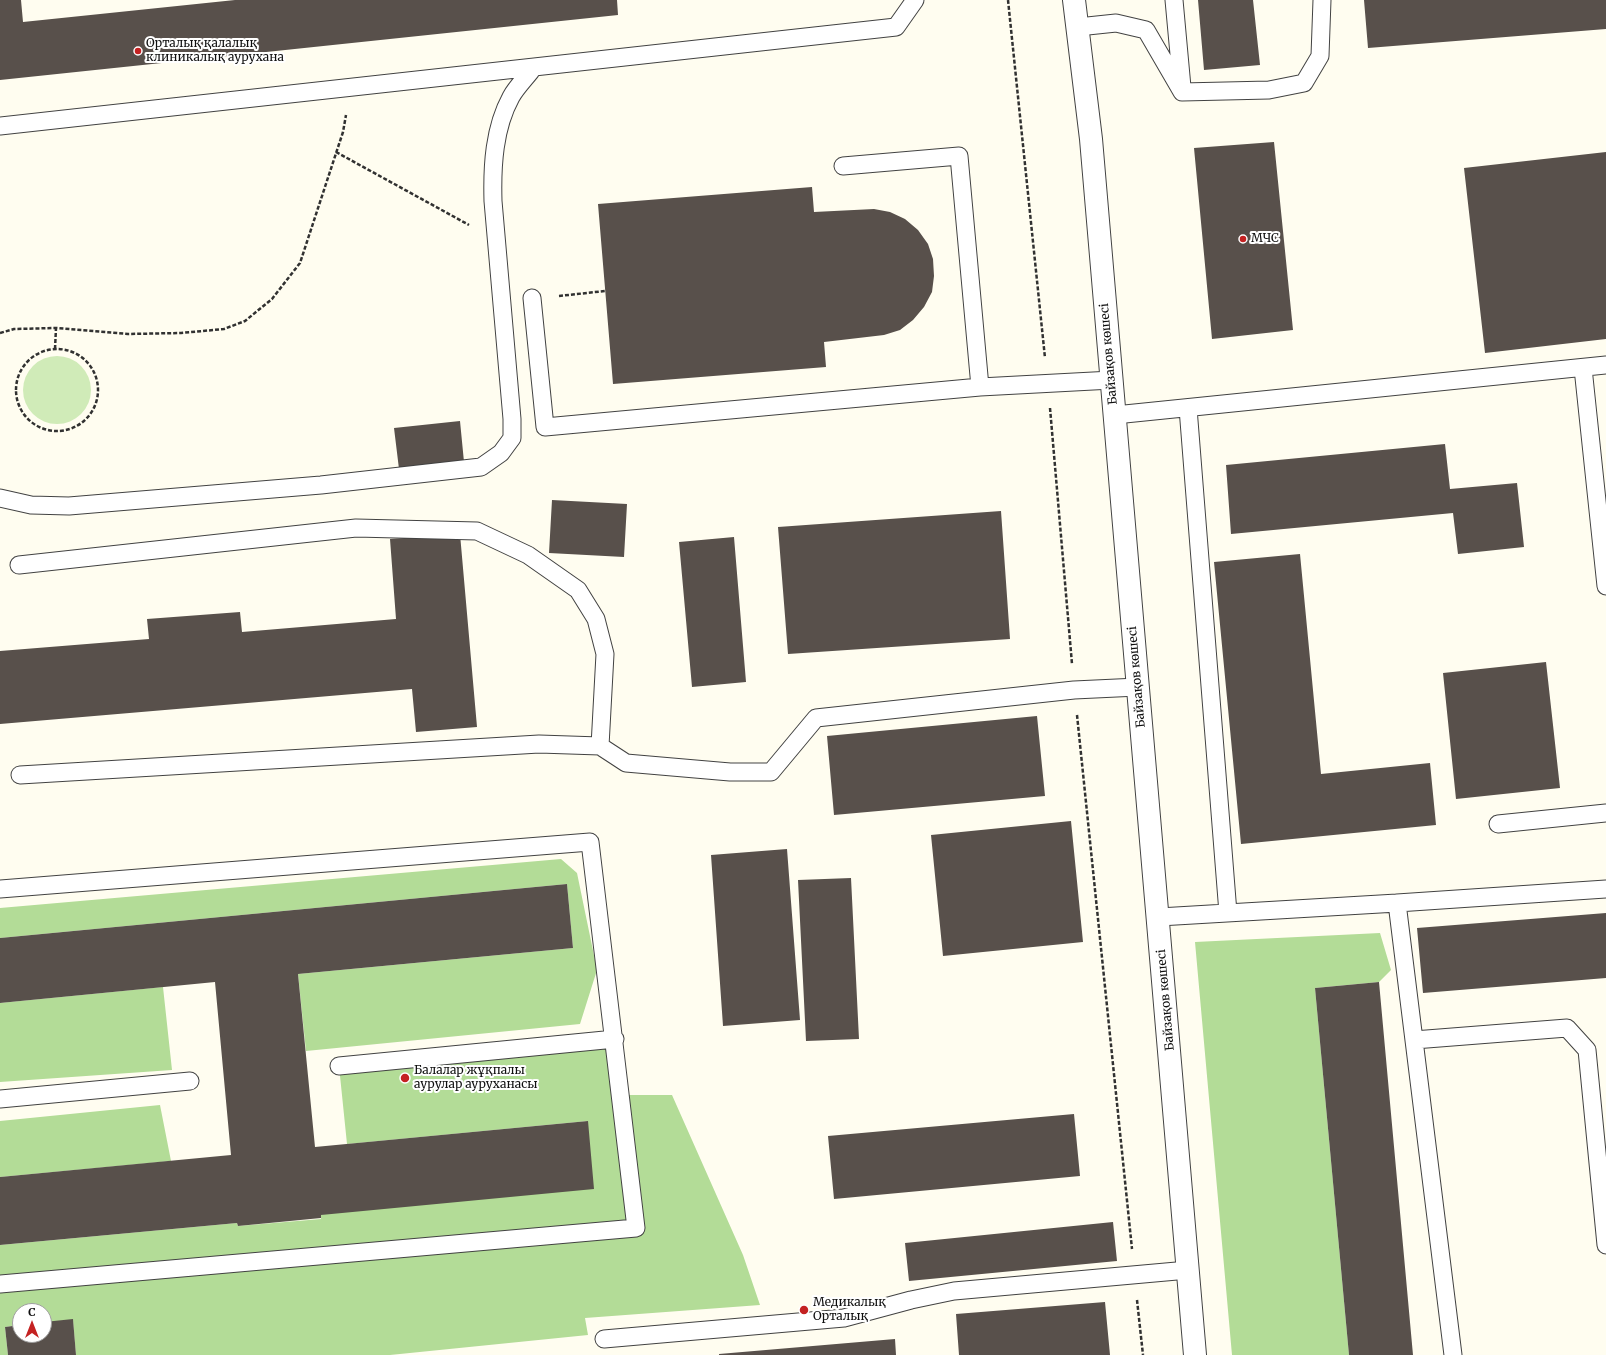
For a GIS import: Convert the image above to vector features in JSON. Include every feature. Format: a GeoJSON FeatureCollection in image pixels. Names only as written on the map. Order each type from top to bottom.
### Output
{"type":"FeatureCollection","features":[{"type":"Feature","properties":{"kind":"street","name":"Байзақов көшесі"},"geometry":{"type":"LineString","coordinates":[[1074,0],[1091,139],[1159,917],[1195,1355]]}},
{"type":"Feature","properties":{"kind":"lane"},"geometry":{"type":"LineString","coordinates":[[0,126],[896,27],[915,0]]}},
{"type":"Feature","properties":{"kind":"lane"},"geometry":{"type":"LineString","coordinates":[[1174,0],[1182,92]]}},
{"type":"Feature","properties":{"kind":"lane"},"geometry":{"type":"LineString","coordinates":[[1182,92],[1269,90],[1304,83],[1320,56],[1322,0]]}},
{"type":"Feature","properties":{"kind":"lane"},"geometry":{"type":"LineString","coordinates":[[1078,27],[1116,23],[1146,30],[1182,92]]}},
{"type":"Feature","properties":{"kind":"lane"},"geometry":{"type":"LineString","coordinates":[[0,498],[31,505],[69,506],[321,485],[481,467],[501,453],[512,438],[512,419],[496,241],[492,168],[499,130],[511,97],[534,67]]}},
{"type":"Feature","properties":{"kind":"lane"},"geometry":{"type":"LineString","coordinates":[[843,166],[959,156],[980,387]]}},
{"type":"Feature","properties":{"kind":"lane"},"geometry":{"type":"LineString","coordinates":[[532,298],[545,427],[980,387],[1112,380]]}},
{"type":"Feature","properties":{"kind":"lane"},"geometry":{"type":"LineString","coordinates":[[1115,415],[1606,366]]}},
{"type":"Feature","properties":{"kind":"lane"},"geometry":{"type":"LineString","coordinates":[[1583,368],[1606,586]]}},
{"type":"Feature","properties":{"kind":"lane"},"geometry":{"type":"LineString","coordinates":[[1188,408],[1228,913]]}},
{"type":"Feature","properties":{"kind":"lane"},"geometry":{"type":"LineString","coordinates":[[19,565],[356,528],[477,531],[528,555],[578,590],[596,619],[605,654],[600,746]]}},
{"type":"Feature","properties":{"kind":"lane"},"geometry":{"type":"LineString","coordinates":[[20,776],[539,744],[600,746],[626,763],[730,772],[771,772],[816,718],[1074,690],[1138,687]]}},
{"type":"Feature","properties":{"kind":"lane"},"geometry":{"type":"LineString","coordinates":[[1498,824],[1606,814]]}},
{"type":"Feature","properties":{"kind":"lane"},"geometry":{"type":"LineString","coordinates":[[0,889],[590,842],[615,1039],[636,1228],[0,1284]]}},
{"type":"Feature","properties":{"kind":"lane"},"geometry":{"type":"LineString","coordinates":[[1159,917],[1397,904],[1606,889]]}},
{"type":"Feature","properties":{"kind":"lane"},"geometry":{"type":"LineString","coordinates":[[1397,904],[1453,1355]]}},
{"type":"Feature","properties":{"kind":"lane"},"geometry":{"type":"LineString","coordinates":[[1414,1040],[1566,1028],[1587,1050],[1606,1245]]}},
{"type":"Feature","properties":{"kind":"lane"},"geometry":{"type":"LineString","coordinates":[[339,1066],[615,1039]]}},
{"type":"Feature","properties":{"kind":"lane"},"geometry":{"type":"LineString","coordinates":[[0,1099],[190,1081]]}},
{"type":"Feature","properties":{"kind":"lane"},"geometry":{"type":"LineString","coordinates":[[604,1339],[844,1318],[911,1300],[954,1291],[1188,1270]]}},
{"type":"Feature","properties":{"kind":"path"},"geometry":{"type":"LineString","coordinates":[[0,333],[14,329],[56,328],[128,334],[181,333],[224,329],[245,321],[272,299],[300,263],[343,132],[352,87]]}},
{"type":"Feature","properties":{"kind":"path"},"geometry":{"type":"LineString","coordinates":[[336,152],[496,241]]}},
{"type":"Feature","properties":{"kind":"path"},"geometry":{"type":"LineString","coordinates":[[532,298],[605,291]]}},
{"type":"Feature","properties":{"kind":"path"},"geometry":{"type":"LineString","coordinates":[[56,328],[56,349]]}},
{"type":"Feature","properties":{"kind":"path"},"geometry":{"type":"LineString","coordinates":[[56,349],[70,351],[82,357],[92,368],[97,381],[98,395],[94,409],[85,420],[73,428],[59,431],[46,430],[34,425],[25,416],[18,405],[16,392],[17,379],[23,367],[31,358],[43,351],[56,349]]}},
{"type":"Feature","properties":{"kind":"green space"},"geometry":{"type":"Polygon","coordinates":[[[57,356],[70,359],[81,366],[88,377],[91,390],[88,403],[81,414],[70,421],[57,424],[44,421],[33,414],[26,403],[23,390],[26,377],[33,366],[44,359],[57,356]]]}},
{"type":"Feature","properties":{"kind":"green space"},"geometry":{"type":"Polygon","coordinates":[[[561,859],[577,873],[597,970],[580,1024],[306,1051],[298,974],[573,948],[567,884],[0,938],[0,908],[561,859]]]}},
{"type":"Feature","properties":{"kind":"green space"},"geometry":{"type":"Polygon","coordinates":[[[1380,933],[1391,970],[1379,982],[1315,988],[1349,1355],[1232,1355],[1195,942],[1380,933]]]}},
{"type":"Feature","properties":{"kind":"green space"},"geometry":{"type":"Polygon","coordinates":[[[163,987],[172,1070],[0,1082],[0,1003],[163,987]]]}},
{"type":"Feature","properties":{"kind":"green space"},"geometry":{"type":"Polygon","coordinates":[[[615,1039],[621,1095],[672,1095],[743,1255],[760,1305],[585,1318],[588,1335],[390,1355],[76,1355],[73,1320],[52,1321],[52,1303],[12,1303],[12,1326],[5,1327],[8,1355],[0,1355],[0,1245],[237,1223],[238,1226],[321,1219],[321,1215],[588,1121],[347,1144],[339,1066],[615,1039]]]}},
{"type":"Feature","properties":{"kind":"green space"},"geometry":{"type":"Polygon","coordinates":[[[160,1105],[171,1161],[0,1177],[0,1121],[160,1105]]]}},
{"type":"Feature","properties":{"kind":"building","name":"Орталық қалалық клиникалық аурухана"},"geometry":{"type":"Polygon","coordinates":[[[0,0],[21,0],[23,22],[235,0],[617,0],[618,15],[0,80],[0,0]]]}},
{"type":"Feature","properties":{"kind":"building"},"geometry":{"type":"Polygon","coordinates":[[[1198,0],[1253,0],[1260,65],[1204,70],[1198,0]]]}},
{"type":"Feature","properties":{"kind":"building"},"geometry":{"type":"Polygon","coordinates":[[[1364,0],[1606,0],[1606,29],[1368,48],[1364,0]]]}},
{"type":"Feature","properties":{"kind":"building","name":"МЧС"},"geometry":{"type":"Polygon","coordinates":[[[1274,142],[1293,330],[1212,339],[1194,148],[1274,142]]]}},
{"type":"Feature","properties":{"kind":"building"},"geometry":{"type":"Polygon","coordinates":[[[1606,152],[1606,339],[1485,353],[1464,168],[1606,152]]]}},
{"type":"Feature","properties":{"kind":"building"},"geometry":{"type":"Polygon","coordinates":[[[812,187],[814,212],[874,209],[890,212],[905,219],[918,230],[928,244],[933,259],[934,276],[932,292],[924,307],[913,320],[900,330],[884,335],[824,342],[826,367],[613,384],[598,204],[812,187]]]}},
{"type":"Feature","properties":{"kind":"building"},"geometry":{"type":"Polygon","coordinates":[[[460,421],[464,462],[399,469],[394,428],[460,421]]]}},
{"type":"Feature","properties":{"kind":"building"},"geometry":{"type":"Polygon","coordinates":[[[1445,444],[1450,489],[1517,483],[1524,547],[1458,554],[1453,513],[1231,534],[1226,465],[1445,444]]]}},
{"type":"Feature","properties":{"kind":"building"},"geometry":{"type":"Polygon","coordinates":[[[552,500],[627,504],[624,557],[549,553],[552,500]]]}},
{"type":"Feature","properties":{"kind":"building"},"geometry":{"type":"Polygon","coordinates":[[[1001,511],[1010,639],[788,654],[778,527],[1001,511]]]}},
{"type":"Feature","properties":{"kind":"building"},"geometry":{"type":"Polygon","coordinates":[[[460,534],[477,727],[416,732],[412,689],[0,724],[0,651],[149,639],[147,619],[240,612],[242,632],[396,619],[390,539],[460,534]]]}},
{"type":"Feature","properties":{"kind":"building"},"geometry":{"type":"Polygon","coordinates":[[[734,537],[746,682],[692,687],[679,542],[734,537]]]}},
{"type":"Feature","properties":{"kind":"building"},"geometry":{"type":"Polygon","coordinates":[[[1300,554],[1321,774],[1430,763],[1436,825],[1241,844],[1214,562],[1300,554]]]}},
{"type":"Feature","properties":{"kind":"building"},"geometry":{"type":"Polygon","coordinates":[[[1546,662],[1560,788],[1456,799],[1443,673],[1546,662]]]}},
{"type":"Feature","properties":{"kind":"building"},"geometry":{"type":"Polygon","coordinates":[[[1037,716],[1045,796],[834,815],[827,736],[1037,716]]]}},
{"type":"Feature","properties":{"kind":"building"},"geometry":{"type":"Polygon","coordinates":[[[1071,821],[1083,942],[943,956],[931,835],[1071,821]]]}},
{"type":"Feature","properties":{"kind":"building"},"geometry":{"type":"Polygon","coordinates":[[[787,849],[800,1020],[723,1026],[711,855],[787,849]]]}},
{"type":"Feature","properties":{"kind":"building"},"geometry":{"type":"Polygon","coordinates":[[[851,878],[859,1039],[806,1041],[798,880],[851,878]]]}},
{"type":"Feature","properties":{"kind":"building"},"geometry":{"type":"Polygon","coordinates":[[[567,884],[573,948],[298,974],[315,1147],[588,1121],[594,1189],[321,1215],[321,1218],[238,1226],[237,1223],[0,1245],[0,1177],[231,1155],[215,982],[0,1003],[0,938],[567,884]]]}},
{"type":"Feature","properties":{"kind":"building"},"geometry":{"type":"Polygon","coordinates":[[[1606,913],[1606,978],[1423,993],[1417,928],[1606,913]]]}},
{"type":"Feature","properties":{"kind":"building"},"geometry":{"type":"Polygon","coordinates":[[[1379,982],[1413,1355],[1349,1355],[1315,988],[1379,982]]]}},
{"type":"Feature","properties":{"kind":"building"},"geometry":{"type":"Polygon","coordinates":[[[1074,1114],[1080,1176],[834,1199],[828,1136],[1074,1114]]]}},
{"type":"Feature","properties":{"kind":"building"},"geometry":{"type":"Polygon","coordinates":[[[1113,1222],[1117,1261],[909,1281],[905,1243],[1113,1222]]]}},
{"type":"Feature","properties":{"kind":"building"},"geometry":{"type":"Polygon","coordinates":[[[1105,1302],[1110,1355],[959,1355],[956,1314],[1105,1302]]]}},
{"type":"Feature","properties":{"kind":"building"},"geometry":{"type":"Polygon","coordinates":[[[73,1319],[76,1355],[8,1355],[5,1327],[12,1326],[12,1343],[52,1343],[52,1321],[73,1319]]]}},
{"type":"Feature","properties":{"kind":"building"},"geometry":{"type":"Polygon","coordinates":[[[895,1339],[896,1355],[719,1355],[719,1354],[895,1339]]]}},
{"type":"Feature","properties":{"kind":"place","name":"Орталық қалалық клиникалық аурухана"},"geometry":{"type":"Point","coordinates":[138,51]}},
{"type":"Feature","properties":{"kind":"place","name":"МЧС"},"geometry":{"type":"Point","coordinates":[1243,239]}},
{"type":"Feature","properties":{"kind":"place","name":"Балалар жұқпалы аурулар ауруханасы"},"geometry":{"type":"Point","coordinates":[405,1078]}},
{"type":"Feature","properties":{"kind":"place","name":"Медикалық Орталық"},"geometry":{"type":"Point","coordinates":[804,1310]}}]}
